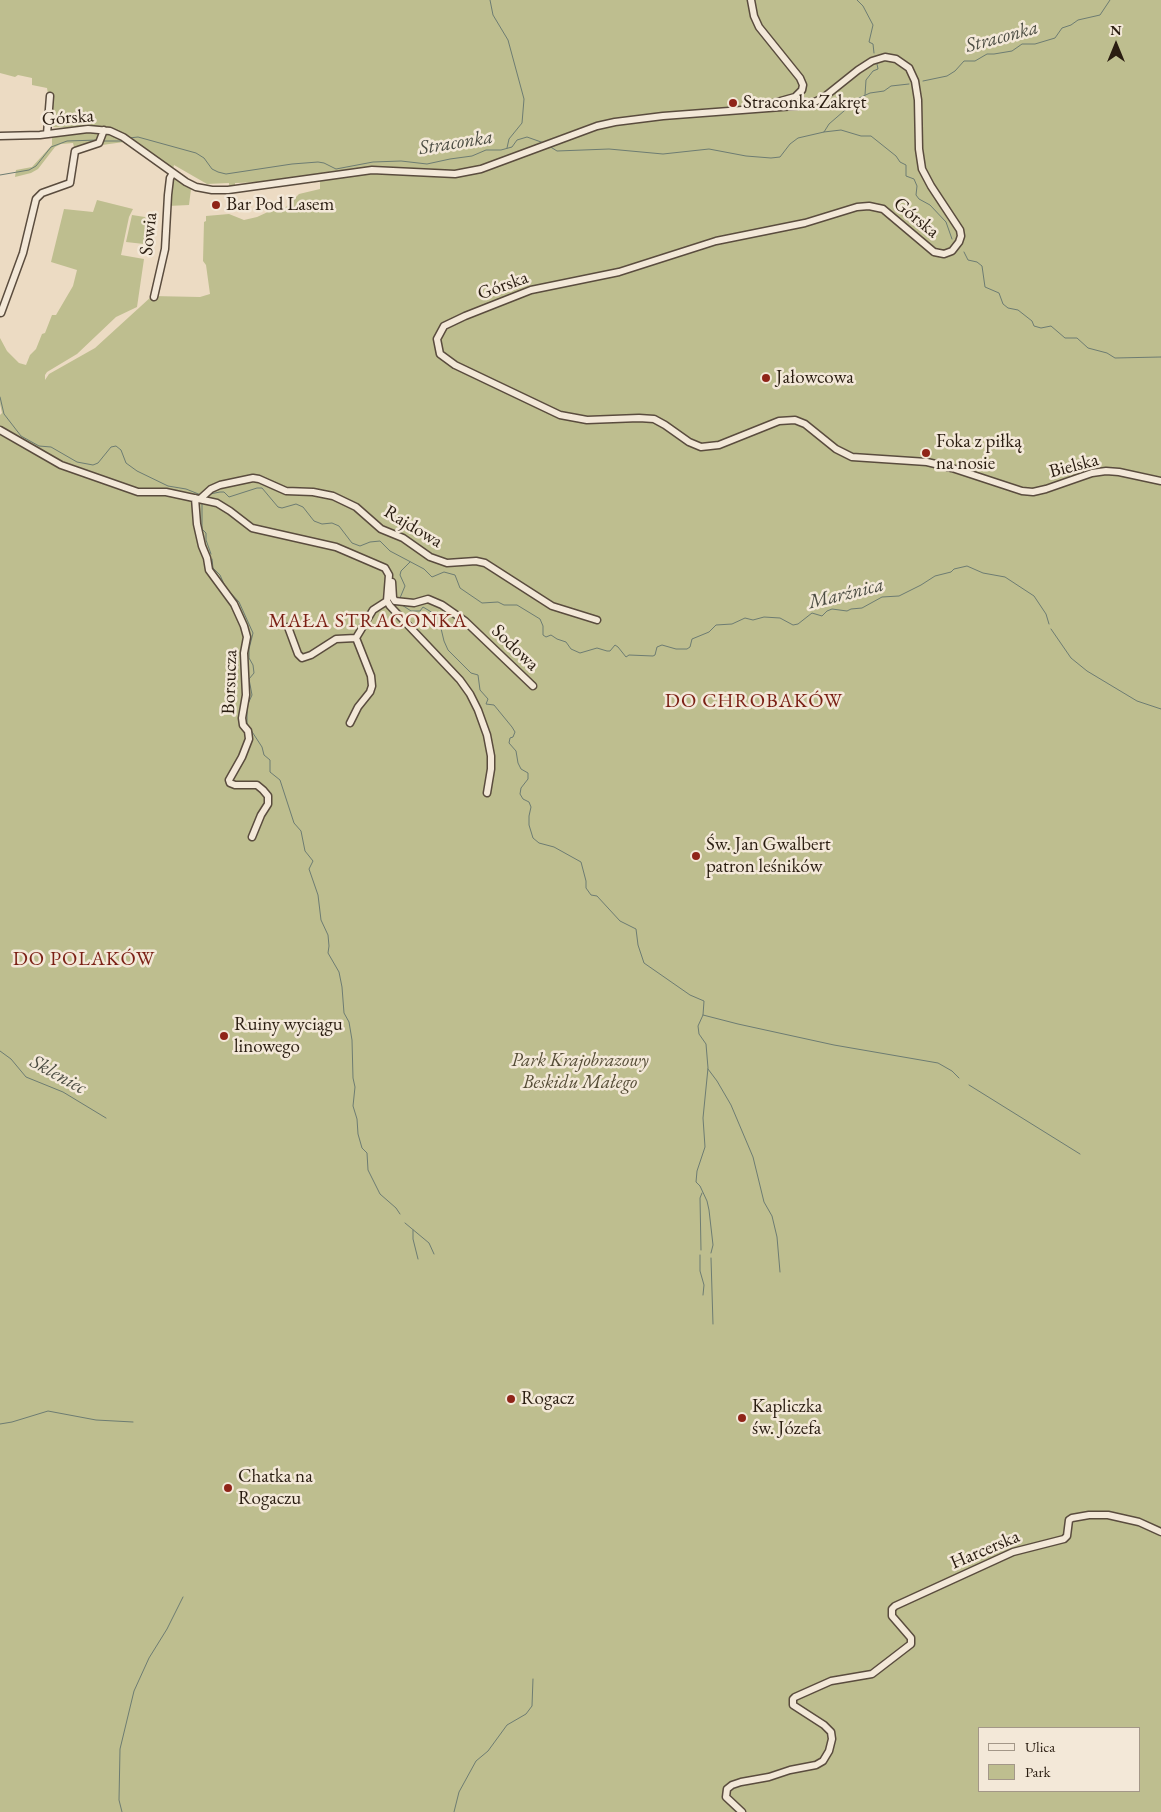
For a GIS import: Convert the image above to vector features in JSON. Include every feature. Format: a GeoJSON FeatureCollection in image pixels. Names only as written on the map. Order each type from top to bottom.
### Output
{"type":"FeatureCollection","features":[{"type":"Feature","properties":{"kind":"street"},"geometry":{"type":"LineString","coordinates":[[751,0],[754,16],[759,27],[800,78],[803,85],[802,90],[795,97],[770,104],[764,109]]}},
{"type":"Feature","properties":{"kind":"street","name":"Górska"},"geometry":{"type":"LineString","coordinates":[[0,136],[104,130],[123,137],[196,187],[215,190],[228,190],[372,170],[455,174],[482,169],[597,126],[628,119],[802,106],[816,102],[830,94],[858,70],[875,59],[891,57],[904,63],[912,71],[916,84],[919,149],[922,169],[931,186],[958,225],[961,236],[958,245],[947,253],[934,252],[886,211],[873,206],[857,207],[805,223],[716,241],[619,272],[531,290],[444,326],[439,332],[437,339],[440,354],[460,368],[568,418],[587,420],[654,419],[689,442],[705,447],[724,444],[779,421],[795,420],[805,424],[836,449],[852,457],[927,462],[952,468],[995,483]]}},
{"type":"Feature","properties":{"kind":"street"},"geometry":{"type":"LineString","coordinates":[[47,134],[50,96]]}},
{"type":"Feature","properties":{"kind":"street"},"geometry":{"type":"LineString","coordinates":[[1,313],[20,263],[37,197],[42,193],[69,184],[75,151],[101,140],[104,130]]}},
{"type":"Feature","properties":{"kind":"street","name":"Sowia"},"geometry":{"type":"LineString","coordinates":[[154,297],[165,249],[168,195],[170,178],[173,173]]}},
{"type":"Feature","properties":{"kind":"street"},"geometry":{"type":"LineString","coordinates":[[0,430],[61,465],[138,492],[166,492],[199,498],[223,506],[252,528],[336,547],[382,566],[390,575],[387,601],[390,606],[460,680],[470,694],[484,723],[491,764],[487,793]]}},
{"type":"Feature","properties":{"kind":"street","name":"Bielska"},"geometry":{"type":"LineString","coordinates":[[995,483],[1022,491],[1033,492],[1054,487],[1092,473],[1106,471],[1161,481]]}},
{"type":"Feature","properties":{"kind":"street","name":"Rajdowa"},"geometry":{"type":"LineString","coordinates":[[186,496],[229,482],[259,479],[286,492],[313,492],[333,496],[356,507],[382,528],[403,538],[430,557],[447,563],[476,560],[485,563],[552,606],[597,620]]}},
{"type":"Feature","properties":{"kind":"street","name":"Rajdowa"},"geometry":{"type":"LineString","coordinates":[[199,498],[209,490]]}},
{"type":"Feature","properties":{"kind":"street","name":"Borsucza"},"geometry":{"type":"LineString","coordinates":[[199,498],[197,524],[209,570],[234,604],[247,636],[244,652],[246,695],[242,718],[243,725],[248,731],[249,739],[242,757],[229,780],[230,783],[235,785],[257,785],[268,796],[268,804],[261,815],[252,838]]}},
{"type":"Feature","properties":{"kind":"street","name":"Sodowa"},"geometry":{"type":"LineString","coordinates":[[390,575],[393,598],[396,601],[406,603],[431,600],[453,612],[465,621],[533,686]]}},
{"type":"Feature","properties":{"kind":"street"},"geometry":{"type":"LineString","coordinates":[[356,638],[374,610],[387,601]]}},
{"type":"Feature","properties":{"kind":"street"},"geometry":{"type":"LineString","coordinates":[[288,627],[298,654],[302,658],[311,655],[336,639],[356,638]]}},
{"type":"Feature","properties":{"kind":"street"},"geometry":{"type":"LineString","coordinates":[[350,723],[372,686],[371,676],[356,638]]}},
{"type":"Feature","properties":{"kind":"street","name":"Harcerska"},"geometry":{"type":"LineString","coordinates":[[742,1812],[726,1797],[727,1789],[732,1785],[816,1765],[826,1757],[832,1740],[831,1732],[824,1725],[797,1709],[793,1705],[793,1699],[807,1690],[831,1680],[872,1674],[910,1646],[912,1641],[910,1635],[892,1616],[892,1609],[895,1606],[1014,1552],[1064,1539],[1067,1536],[1069,1520],[1072,1518],[1089,1515],[1108,1515],[1139,1522],[1161,1532]]}},
{"type":"Feature","properties":{"kind":"green space","name":"Park Krajobrazowy Beskidu Małego"},"geometry":{"type":"Polygon","coordinates":[[[0,0],[1161,0],[1161,1812],[0,1812],[0,415],[2,413],[0,404],[0,338],[7,351],[19,363],[26,365],[30,355],[36,349],[42,334],[45,333],[52,315],[56,315],[73,286],[77,270],[51,262],[64,209],[93,212],[97,200],[133,209],[129,217],[121,255],[144,259],[137,307],[116,317],[77,354],[47,372],[45,380],[49,374],[95,348],[152,296],[200,297],[210,294],[206,265],[203,261],[204,222],[206,221],[206,216],[229,214],[244,220],[257,217],[286,207],[299,194],[320,189],[320,180],[235,183],[235,186],[229,186],[229,183],[207,184],[174,165],[173,169],[127,136],[107,127],[53,127],[47,88],[32,85],[32,78],[18,75],[15,77],[0,73],[0,0]]]}},
{"type":"Feature","properties":{"kind":"green space"},"geometry":{"type":"Polygon","coordinates":[[[83,132],[101,133],[99,142],[74,147],[73,143],[61,144],[55,147],[38,169],[15,177],[16,170],[32,167],[52,145],[52,136],[83,132]]]}},
{"type":"Feature","properties":{"kind":"green space"},"geometry":{"type":"Polygon","coordinates":[[[105,134],[114,136],[124,142],[102,145],[105,134]]]}},
{"type":"Feature","properties":{"kind":"green space"},"geometry":{"type":"Polygon","coordinates":[[[173,178],[191,189],[189,205],[168,206],[173,178]]]}},
{"type":"Feature","properties":{"kind":"green space"},"geometry":{"type":"Polygon","coordinates":[[[132,215],[145,217],[149,225],[144,244],[126,242],[132,215]]]}},
{"type":"Feature","properties":{"kind":"waterway"},"geometry":{"type":"LineString","coordinates":[[490,0],[493,15],[508,40],[524,99],[522,123],[509,139],[507,148]]}},
{"type":"Feature","properties":{"kind":"waterway"},"geometry":{"type":"LineString","coordinates":[[857,0],[863,6],[873,25],[869,42],[873,44],[874,53]]}},
{"type":"Feature","properties":{"kind":"waterway","name":"Straconka"},"geometry":{"type":"LineString","coordinates":[[923,81],[947,76],[955,71],[964,61],[975,61],[987,54],[1012,51],[1022,44],[1035,44],[1055,38],[1062,28],[1078,20],[1100,15],[1110,0]]}},
{"type":"Feature","properties":{"kind":"waterway"},"geometry":{"type":"LineString","coordinates":[[865,95],[866,80],[873,71],[878,69],[877,64]]}},
{"type":"Feature","properties":{"kind":"waterway","name":"Straconka"},"geometry":{"type":"LineString","coordinates":[[549,146],[557,151],[609,149],[663,154],[709,149],[746,156],[780,157],[790,144],[798,138],[824,132],[829,124],[859,98],[870,93],[884,91],[891,86],[909,84]]}},
{"type":"Feature","properties":{"kind":"waterway"},"geometry":{"type":"LineString","coordinates":[[824,132],[841,130],[861,136],[871,136],[896,156],[900,162],[906,165],[906,176],[914,179],[917,186],[916,195],[919,199],[930,205],[946,222],[952,239]]}},
{"type":"Feature","properties":{"kind":"waterway","name":"Straconka"},"geometry":{"type":"LineString","coordinates":[[129,138],[138,137],[196,153],[204,158],[212,169],[226,174],[318,162],[336,169],[373,162],[401,161],[427,164],[472,156],[486,150],[501,150],[512,147],[517,140],[527,137],[544,143]]}},
{"type":"Feature","properties":{"kind":"waterway","name":"Straconka"},"geometry":{"type":"LineString","coordinates":[[0,175],[29,170],[36,166],[51,147],[67,141],[98,140]]}},
{"type":"Feature","properties":{"kind":"waterway","name":"Straconka"},"geometry":{"type":"LineString","coordinates":[[102,141],[123,141]]}},
{"type":"Feature","properties":{"kind":"waterway"},"geometry":{"type":"LineString","coordinates":[[964,252],[968,260],[977,262],[982,266],[985,287],[999,293],[1003,304],[1008,308],[1018,310],[1032,321],[1034,326],[1041,328],[1051,326],[1065,338],[1077,338],[1088,348],[1107,353],[1115,358],[1161,357]]}},
{"type":"Feature","properties":{"kind":"waterway","name":"Marźnica"},"geometry":{"type":"LineString","coordinates":[[0,397],[4,414],[21,436],[39,446],[51,447],[77,462],[93,465],[98,463],[111,447],[116,446],[121,450],[126,463],[137,471],[168,486],[186,489],[201,495]]}},
{"type":"Feature","properties":{"kind":"waterway","name":"Marźnica"},"geometry":{"type":"LineString","coordinates":[[210,494],[224,492],[229,497],[262,488],[278,507],[282,508],[296,504],[303,507],[314,521],[322,524],[332,523],[339,526],[352,543],[360,546],[380,541],[390,551],[424,569],[432,577],[444,572],[455,575],[460,588],[482,603],[498,602],[504,605],[517,605],[540,619],[543,626],[543,635],[546,637],[551,635],[566,642],[571,649],[580,653],[597,648],[610,651],[615,645],[626,657],[629,655],[653,656],[657,647],[662,645],[676,649],[687,649],[690,647],[692,639],[709,632],[716,625],[732,624],[745,618],[753,620],[764,617],[780,618],[793,625],[798,624],[812,613],[822,616],[832,609],[847,611],[862,608],[882,597],[899,596],[935,576],[967,566],[983,573],[1005,577],[1034,596],[1046,614],[1049,624]]}},
{"type":"Feature","properties":{"kind":"waterway"},"geometry":{"type":"LineString","coordinates":[[202,503],[202,529],[206,533],[206,540],[211,554]]}},
{"type":"Feature","properties":{"kind":"waterway"},"geometry":{"type":"LineString","coordinates":[[212,559],[213,568],[220,575],[224,584]]}},
{"type":"Feature","properties":{"kind":"waterway"},"geometry":{"type":"LineString","coordinates":[[400,598],[405,586],[400,575],[401,571],[410,562]]}},
{"type":"Feature","properties":{"kind":"waterway"},"geometry":{"type":"LineString","coordinates":[[227,589],[239,602],[253,633],[249,658],[253,665],[254,673],[249,679],[252,695],[247,706],[247,724],[262,747],[264,755],[270,760],[270,772],[280,780],[294,823],[301,831],[305,851],[313,861],[309,869],[318,895],[321,920],[328,935],[328,953],[339,972],[344,1013],[349,1022],[352,1040],[355,1087],[353,1106],[357,1119],[358,1134],[362,1148],[367,1153],[368,1170],[380,1194],[400,1214]]}},
{"type":"Feature","properties":{"kind":"waterway"},"geometry":{"type":"LineString","coordinates":[[402,605],[411,611],[420,611],[423,607],[438,616],[448,650],[471,673],[478,675],[480,690],[488,699],[486,704],[494,705],[515,732],[513,737],[510,738],[509,743],[516,751],[521,769],[528,773],[528,779],[521,788],[520,794],[523,799],[529,802],[531,807],[529,825],[533,838],[539,843],[554,847],[581,862],[586,888],[591,895],[597,896],[620,921],[636,929],[638,945],[644,963],[690,995],[704,1001],[703,1015],[698,1026],[699,1034],[706,1044],[708,1068],[703,1118],[705,1147],[697,1171],[696,1182],[707,1201],[709,1210],[713,1245],[711,1253]]}},
{"type":"Feature","properties":{"kind":"waterway"},"geometry":{"type":"LineString","coordinates":[[1051,629],[1071,658],[1087,671],[1137,701],[1161,709]]}},
{"type":"Feature","properties":{"kind":"waterway"},"geometry":{"type":"LineString","coordinates":[[703,1015],[834,1045],[938,1063],[952,1071],[959,1078]]}},
{"type":"Feature","properties":{"kind":"waterway","name":"Skleniec"},"geometry":{"type":"LineString","coordinates":[[0,1051],[11,1059],[26,1077],[63,1092],[106,1118]]}},
{"type":"Feature","properties":{"kind":"waterway"},"geometry":{"type":"LineString","coordinates":[[708,1069],[731,1105],[753,1157],[764,1202],[772,1216],[777,1237],[780,1272]]}},
{"type":"Feature","properties":{"kind":"waterway"},"geometry":{"type":"LineString","coordinates":[[969,1085],[1080,1154]]}},
{"type":"Feature","properties":{"kind":"waterway"},"geometry":{"type":"LineString","coordinates":[[701,1250],[700,1198],[702,1193]]}},
{"type":"Feature","properties":{"kind":"waterway"},"geometry":{"type":"LineString","coordinates":[[405,1223],[429,1243],[434,1254]]}},
{"type":"Feature","properties":{"kind":"waterway"},"geometry":{"type":"LineString","coordinates":[[413,1230],[413,1239],[418,1259]]}},
{"type":"Feature","properties":{"kind":"waterway"},"geometry":{"type":"LineString","coordinates":[[700,1255],[700,1271],[704,1285],[703,1295]]}},
{"type":"Feature","properties":{"kind":"waterway"},"geometry":{"type":"LineString","coordinates":[[711,1258],[713,1324]]}},
{"type":"Feature","properties":{"kind":"waterway"},"geometry":{"type":"LineString","coordinates":[[0,1424],[48,1411],[96,1420],[133,1422]]}},
{"type":"Feature","properties":{"kind":"waterway"},"geometry":{"type":"LineString","coordinates":[[122,1812],[119,1800],[120,1749],[134,1691],[149,1658],[167,1629],[183,1597]]}},
{"type":"Feature","properties":{"kind":"waterway"},"geometry":{"type":"LineString","coordinates":[[454,1812],[459,1792],[476,1761],[488,1751],[507,1725],[526,1714],[532,1706],[533,1679]]}},
{"type":"Feature","properties":{"kind":"place","name":"Straconka Zakręt"},"geometry":{"type":"Point","coordinates":[733,103]}},
{"type":"Feature","properties":{"kind":"place","name":"Bar Pod Lasem"},"geometry":{"type":"Point","coordinates":[216,205]}},
{"type":"Feature","properties":{"kind":"place","name":"Jałowcowa"},"geometry":{"type":"Point","coordinates":[766,378]}},
{"type":"Feature","properties":{"kind":"place","name":"Foka z piłką na nosie"},"geometry":{"type":"Point","coordinates":[926,453]}},
{"type":"Feature","properties":{"kind":"place","name":"Św. Jan Gwalbert patron leśników"},"geometry":{"type":"Point","coordinates":[696,856]}},
{"type":"Feature","properties":{"kind":"place","name":"Ruiny wyciągu linowego"},"geometry":{"type":"Point","coordinates":[224,1036]}},
{"type":"Feature","properties":{"kind":"place","name":"Rogacz"},"geometry":{"type":"Point","coordinates":[511,1399]}},
{"type":"Feature","properties":{"kind":"place","name":"Kapliczka św. Józefa"},"geometry":{"type":"Point","coordinates":[742,1418]}},
{"type":"Feature","properties":{"kind":"place","name":"Chatka na Rogaczu"},"geometry":{"type":"Point","coordinates":[228,1488]}},
{"type":"Feature","properties":{"kind":"district","name":"MAŁA STRACONKA"},"geometry":{"type":"Point","coordinates":[368,622]}},
{"type":"Feature","properties":{"kind":"district","name":"DO CHROBAKÓW"},"geometry":{"type":"Point","coordinates":[754,702]}},
{"type":"Feature","properties":{"kind":"district","name":"DO POLAKÓW"},"geometry":{"type":"Point","coordinates":[84,960]}}]}
